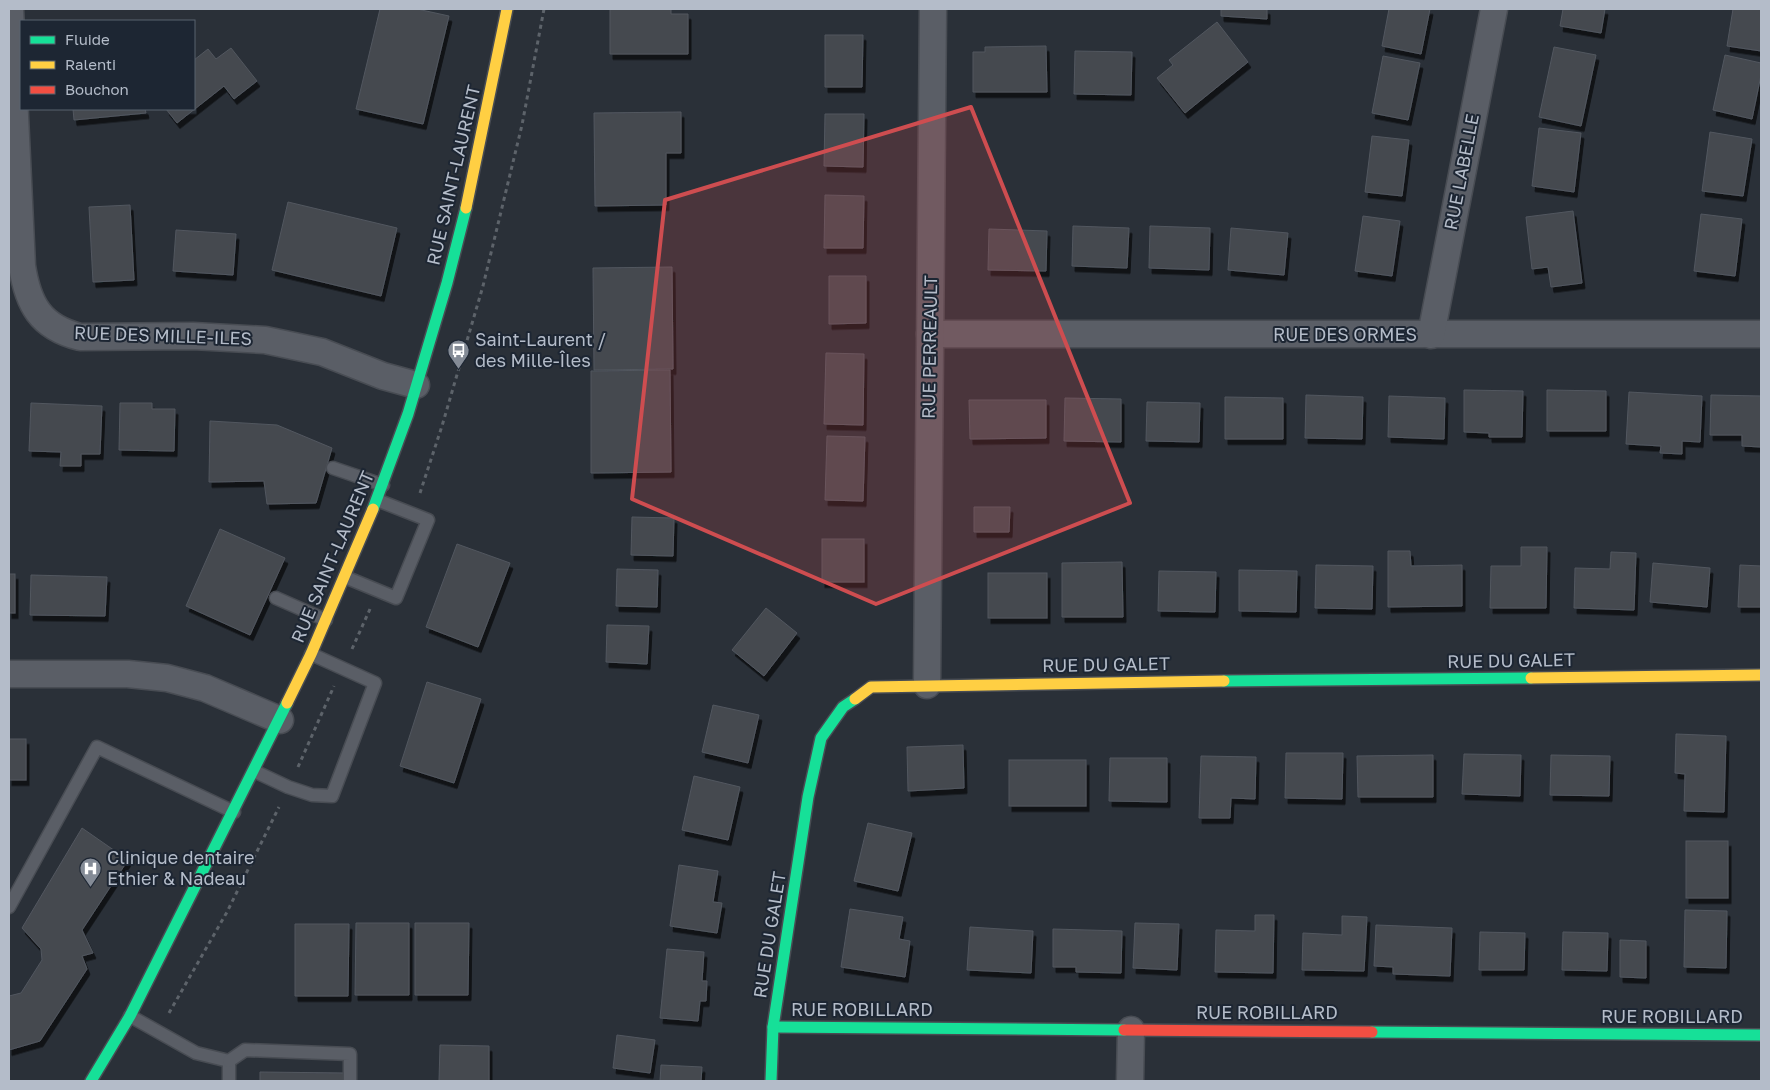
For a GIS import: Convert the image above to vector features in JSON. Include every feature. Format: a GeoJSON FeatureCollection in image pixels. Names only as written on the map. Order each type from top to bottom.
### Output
{"type":"FeatureCollection","features":[{"type":"Feature","properties":{"kind":"street","name":"RUE DES MILLE-ILES"},"geometry":{"type":"LineString","coordinates":[[10,9],[22,266],[25,287],[31,302],[43,318],[53,327],[80,337],[211,337],[274,342],[322,352],[383,376],[416,385]]}},
{"type":"Feature","properties":{"kind":"street","name":"RUE SAINT-LAURENT"},"geometry":{"type":"LineString","coordinates":[[91,1081],[130,1016],[280,720],[345,577],[383,485],[408,414],[435,326],[462,222],[491,92],[507,9]]}},
{"type":"Feature","properties":{"kind":"street","name":"RUE PERREAULT"},"geometry":{"type":"LineString","coordinates":[[927,685],[933,9]]}},
{"type":"Feature","properties":{"kind":"street","name":"RUE LABELLE"},"geometry":{"type":"LineString","coordinates":[[1430,335],[1494,9]]}},
{"type":"Feature","properties":{"kind":"street","name":"RUE DES ORMES"},"geometry":{"type":"LineString","coordinates":[[930,334],[1761,334]]}},
{"type":"Feature","properties":{"kind":"street"},"geometry":{"type":"LineString","coordinates":[[9,674],[128,674],[187,681],[280,720]]}},
{"type":"Feature","properties":{"kind":"street","name":"RUE DU GALET"},"geometry":{"type":"LineString","coordinates":[[771,1081],[773,1027],[808,797],[821,738],[843,707],[871,687],[1761,675]]}},
{"type":"Feature","properties":{"kind":"street","name":"RUE ROBILLARD"},"geometry":{"type":"LineString","coordinates":[[773,1027],[1761,1035]]}},
{"type":"Feature","properties":{"kind":"street"},"geometry":{"type":"LineString","coordinates":[[1130,1081],[1131,1030]]}},
{"type":"Feature","properties":{"kind":"lane"},"geometry":{"type":"LineString","coordinates":[[333,468],[383,485]]}},
{"type":"Feature","properties":{"kind":"lane"},"geometry":{"type":"LineString","coordinates":[[345,577],[396,598],[428,520],[377,500]]}},
{"type":"Feature","properties":{"kind":"lane"},"geometry":{"type":"LineString","coordinates":[[276,598],[326,620]]}},
{"type":"Feature","properties":{"kind":"lane"},"geometry":{"type":"LineString","coordinates":[[254,771],[288,788],[312,795],[332,796],[375,683],[311,654]]}},
{"type":"Feature","properties":{"kind":"lane"},"geometry":{"type":"LineString","coordinates":[[9,907],[97,747],[234,812]]}},
{"type":"Feature","properties":{"kind":"lane"},"geometry":{"type":"LineString","coordinates":[[130,1016],[196,1052],[229,1061],[245,1050],[350,1054],[350,1081]]}},
{"type":"Feature","properties":{"kind":"lane"},"geometry":{"type":"LineString","coordinates":[[229,1061],[229,1081]]}},
{"type":"Feature","properties":{"kind":"path"},"geometry":{"type":"LineString","coordinates":[[417,500],[440,434],[483,286],[522,125],[544,9]]}},
{"type":"Feature","properties":{"kind":"path"},"geometry":{"type":"LineString","coordinates":[[352,651],[370,610]]}},
{"type":"Feature","properties":{"kind":"path"},"geometry":{"type":"LineString","coordinates":[[299,765],[328,699]]}},
{"type":"Feature","properties":{"kind":"path"},"geometry":{"type":"LineString","coordinates":[[166,1018],[218,929],[280,805]]}},
{"type":"Feature","properties":{"kind":"highlighted area"},"geometry":{"type":"Polygon","coordinates":[[[971,107],[1130,503],[876,604],[632,499],[665,200],[971,107]]]}},
{"type":"Feature","properties":{"kind":"building"},"geometry":{"type":"Polygon","coordinates":[[[380,9],[417,9],[449,16],[423,124],[356,109],[380,9]]]}},
{"type":"Feature","properties":{"kind":"building"},"geometry":{"type":"Polygon","coordinates":[[[610,9],[671,9],[671,14],[688,14],[688,54],[610,54],[610,9]]]}},
{"type":"Feature","properties":{"kind":"building"},"geometry":{"type":"Polygon","coordinates":[[[1221,9],[1267,9],[1267,19],[1221,16],[1221,9]]]}},
{"type":"Feature","properties":{"kind":"building"},"geometry":{"type":"Polygon","coordinates":[[[1389,9],[1430,9],[1421,54],[1382,46],[1389,9]]]}},
{"type":"Feature","properties":{"kind":"building"},"geometry":{"type":"Polygon","coordinates":[[[1563,9],[1605,9],[1601,33],[1560,26],[1563,9]]]}},
{"type":"Feature","properties":{"kind":"building"},"geometry":{"type":"Polygon","coordinates":[[[1733,9],[1761,9],[1761,51],[1727,46],[1733,9]]]}},
{"type":"Feature","properties":{"kind":"building"},"geometry":{"type":"Polygon","coordinates":[[[1217,22],[1248,62],[1185,113],[1157,78],[1173,65],[1169,60],[1217,22]]]}},
{"type":"Feature","properties":{"kind":"building"},"geometry":{"type":"Polygon","coordinates":[[[825,35],[863,35],[862,87],[825,87],[825,35]]]}},
{"type":"Feature","properties":{"kind":"building"},"geometry":{"type":"Polygon","coordinates":[[[1046,46],[1047,92],[973,92],[973,52],[985,52],[985,47],[1046,46]]]}},
{"type":"Feature","properties":{"kind":"building"},"geometry":{"type":"Polygon","coordinates":[[[1554,47],[1596,55],[1581,126],[1539,117],[1554,47]]]}},
{"type":"Feature","properties":{"kind":"building"},"geometry":{"type":"Polygon","coordinates":[[[231,48],[257,81],[234,99],[224,86],[195,109],[195,59],[208,49],[216,59],[231,48]]]}},
{"type":"Feature","properties":{"kind":"building"},"geometry":{"type":"Polygon","coordinates":[[[1075,51],[1132,52],[1131,95],[1074,94],[1075,51]]]}},
{"type":"Feature","properties":{"kind":"building"},"geometry":{"type":"Polygon","coordinates":[[[1725,55],[1761,63],[1761,75],[1752,119],[1713,110],[1725,55]]]}},
{"type":"Feature","properties":{"kind":"building"},"geometry":{"type":"Polygon","coordinates":[[[1383,56],[1420,63],[1408,120],[1372,113],[1383,56]]]}},
{"type":"Feature","properties":{"kind":"building"},"geometry":{"type":"Polygon","coordinates":[[[73,110],[145,110],[146,113],[74,120],[73,110]]]}},
{"type":"Feature","properties":{"kind":"building"},"geometry":{"type":"Polygon","coordinates":[[[167,110],[194,110],[177,123],[167,110]]]}},
{"type":"Feature","properties":{"kind":"building"},"geometry":{"type":"Polygon","coordinates":[[[681,112],[681,153],[666,153],[666,205],[595,206],[594,113],[681,112]]]}},
{"type":"Feature","properties":{"kind":"building"},"geometry":{"type":"Polygon","coordinates":[[[825,114],[864,114],[863,167],[824,166],[825,114]]]}},
{"type":"Feature","properties":{"kind":"building"},"geometry":{"type":"Polygon","coordinates":[[[1539,128],[1581,133],[1574,192],[1532,186],[1539,128]]]}},
{"type":"Feature","properties":{"kind":"building"},"geometry":{"type":"Polygon","coordinates":[[[1710,132],[1752,139],[1743,196],[1702,191],[1710,132]]]}},
{"type":"Feature","properties":{"kind":"building"},"geometry":{"type":"Polygon","coordinates":[[[1372,136],[1409,140],[1402,196],[1365,192],[1372,136]]]}},
{"type":"Feature","properties":{"kind":"building"},"geometry":{"type":"Polygon","coordinates":[[[825,195],[864,196],[863,248],[824,248],[825,195]]]}},
{"type":"Feature","properties":{"kind":"building"},"geometry":{"type":"Polygon","coordinates":[[[288,202],[397,228],[381,296],[272,270],[288,202]]]}},
{"type":"Feature","properties":{"kind":"building"},"geometry":{"type":"Polygon","coordinates":[[[130,205],[134,280],[93,282],[89,207],[130,205]]]}},
{"type":"Feature","properties":{"kind":"building"},"geometry":{"type":"Polygon","coordinates":[[[1573,211],[1582,283],[1551,287],[1548,267],[1532,269],[1526,217],[1573,211]]]}},
{"type":"Feature","properties":{"kind":"building"},"geometry":{"type":"Polygon","coordinates":[[[1701,214],[1742,219],[1735,276],[1694,271],[1701,214]]]}},
{"type":"Feature","properties":{"kind":"building"},"geometry":{"type":"Polygon","coordinates":[[[1363,216],[1400,221],[1392,276],[1355,271],[1363,216]]]}},
{"type":"Feature","properties":{"kind":"building"},"geometry":{"type":"Polygon","coordinates":[[[1073,226],[1129,228],[1127,268],[1072,266],[1073,226]]]}},
{"type":"Feature","properties":{"kind":"building"},"geometry":{"type":"Polygon","coordinates":[[[1150,226],[1210,228],[1209,270],[1149,268],[1150,226]]]}},
{"type":"Feature","properties":{"kind":"building"},"geometry":{"type":"Polygon","coordinates":[[[1231,228],[1288,233],[1284,275],[1228,270],[1231,228]]]}},
{"type":"Feature","properties":{"kind":"building"},"geometry":{"type":"Polygon","coordinates":[[[989,229],[1047,231],[1046,271],[988,270],[989,229]]]}},
{"type":"Feature","properties":{"kind":"building"},"geometry":{"type":"Polygon","coordinates":[[[176,230],[236,234],[233,275],[173,271],[176,230]]]}},
{"type":"Feature","properties":{"kind":"building"},"geometry":{"type":"Polygon","coordinates":[[[672,267],[673,369],[594,370],[593,268],[672,267]]]}},
{"type":"Feature","properties":{"kind":"building"},"geometry":{"type":"Polygon","coordinates":[[[829,276],[866,276],[866,323],[829,324],[829,276]]]}},
{"type":"Feature","properties":{"kind":"building"},"geometry":{"type":"Polygon","coordinates":[[[826,353],[864,354],[863,425],[824,424],[826,353]]]}},
{"type":"Feature","properties":{"kind":"building"},"geometry":{"type":"Polygon","coordinates":[[[670,370],[671,472],[591,473],[591,371],[670,370]]]}},
{"type":"Feature","properties":{"kind":"building"},"geometry":{"type":"Polygon","coordinates":[[[1464,390],[1523,391],[1522,437],[1489,437],[1489,433],[1464,432],[1464,390]]]}},
{"type":"Feature","properties":{"kind":"building"},"geometry":{"type":"Polygon","coordinates":[[[1547,390],[1606,391],[1606,431],[1547,431],[1547,390]]]}},
{"type":"Feature","properties":{"kind":"building"},"geometry":{"type":"Polygon","coordinates":[[[1629,392],[1702,396],[1700,442],[1682,441],[1682,454],[1660,453],[1661,446],[1626,444],[1629,392]]]}},
{"type":"Feature","properties":{"kind":"building"},"geometry":{"type":"Polygon","coordinates":[[[1306,395],[1363,397],[1362,439],[1305,438],[1306,395]]]}},
{"type":"Feature","properties":{"kind":"building"},"geometry":{"type":"Polygon","coordinates":[[[1711,395],[1761,396],[1761,447],[1742,446],[1742,435],[1710,435],[1711,395]]]}},
{"type":"Feature","properties":{"kind":"building"},"geometry":{"type":"Polygon","coordinates":[[[1389,396],[1445,398],[1444,439],[1388,437],[1389,396]]]}},
{"type":"Feature","properties":{"kind":"building"},"geometry":{"type":"Polygon","coordinates":[[[1225,397],[1283,398],[1283,439],[1225,439],[1225,397]]]}},
{"type":"Feature","properties":{"kind":"building"},"geometry":{"type":"Polygon","coordinates":[[[1065,398],[1121,399],[1121,442],[1064,441],[1065,398]]]}},
{"type":"Feature","properties":{"kind":"building"},"geometry":{"type":"Polygon","coordinates":[[[969,400],[1046,400],[1046,438],[970,439],[969,400]]]}},
{"type":"Feature","properties":{"kind":"building"},"geometry":{"type":"Polygon","coordinates":[[[1147,402],[1200,403],[1199,442],[1146,441],[1147,402]]]}},
{"type":"Feature","properties":{"kind":"building"},"geometry":{"type":"Polygon","coordinates":[[[31,403],[102,406],[100,454],[81,454],[81,466],[60,466],[61,452],[29,451],[31,403]]]}},
{"type":"Feature","properties":{"kind":"building"},"geometry":{"type":"Polygon","coordinates":[[[120,403],[152,403],[152,409],[175,409],[174,451],[119,450],[120,403]]]}},
{"type":"Feature","properties":{"kind":"building"},"geometry":{"type":"Polygon","coordinates":[[[210,421],[277,425],[332,448],[316,503],[267,504],[264,481],[209,482],[210,421]]]}},
{"type":"Feature","properties":{"kind":"building"},"geometry":{"type":"Polygon","coordinates":[[[827,436],[865,437],[863,501],[825,500],[827,436]]]}},
{"type":"Feature","properties":{"kind":"building"},"geometry":{"type":"Polygon","coordinates":[[[974,507],[1010,507],[1009,532],[974,532],[974,507]]]}},
{"type":"Feature","properties":{"kind":"building"},"geometry":{"type":"Polygon","coordinates":[[[632,517],[674,518],[673,556],[631,555],[632,517]]]}},
{"type":"Feature","properties":{"kind":"building"},"geometry":{"type":"Polygon","coordinates":[[[220,529],[285,558],[250,635],[186,606],[220,529]]]}},
{"type":"Feature","properties":{"kind":"building"},"geometry":{"type":"Polygon","coordinates":[[[822,539],[864,539],[864,582],[822,582],[822,539]]]}},
{"type":"Feature","properties":{"kind":"building"},"geometry":{"type":"Polygon","coordinates":[[[457,544],[510,563],[478,647],[426,627],[457,544]]]}},
{"type":"Feature","properties":{"kind":"building"},"geometry":{"type":"Polygon","coordinates":[[[1521,547],[1547,547],[1546,608],[1490,608],[1491,566],[1521,566],[1521,547]]]}},
{"type":"Feature","properties":{"kind":"building"},"geometry":{"type":"Polygon","coordinates":[[[1388,551],[1410,551],[1411,566],[1462,565],[1462,606],[1388,607],[1388,551]]]}},
{"type":"Feature","properties":{"kind":"building"},"geometry":{"type":"Polygon","coordinates":[[[1611,552],[1636,553],[1634,610],[1574,608],[1575,568],[1610,569],[1611,552]]]}},
{"type":"Feature","properties":{"kind":"building"},"geometry":{"type":"Polygon","coordinates":[[[1122,562],[1123,617],[1062,617],[1062,563],[1122,562]]]}},
{"type":"Feature","properties":{"kind":"building"},"geometry":{"type":"Polygon","coordinates":[[[1653,563],[1710,568],[1707,607],[1650,602],[1653,563]]]}},
{"type":"Feature","properties":{"kind":"building"},"geometry":{"type":"Polygon","coordinates":[[[1316,565],[1373,566],[1372,609],[1315,608],[1316,565]]]}},
{"type":"Feature","properties":{"kind":"building"},"geometry":{"type":"Polygon","coordinates":[[[1740,565],[1761,566],[1761,607],[1738,607],[1740,565]]]}},
{"type":"Feature","properties":{"kind":"building"},"geometry":{"type":"Polygon","coordinates":[[[617,569],[658,570],[657,607],[616,606],[617,569]]]}},
{"type":"Feature","properties":{"kind":"building"},"geometry":{"type":"Polygon","coordinates":[[[1239,570],[1297,571],[1296,612],[1239,611],[1239,570]]]}},
{"type":"Feature","properties":{"kind":"building"},"geometry":{"type":"Polygon","coordinates":[[[1159,571],[1216,572],[1215,612],[1158,611],[1159,571]]]}},
{"type":"Feature","properties":{"kind":"building"},"geometry":{"type":"Polygon","coordinates":[[[988,573],[1047,573],[1047,618],[988,618],[988,573]]]}},
{"type":"Feature","properties":{"kind":"building"},"geometry":{"type":"Polygon","coordinates":[[[9,574],[15,574],[15,613],[9,613],[9,574]]]}},
{"type":"Feature","properties":{"kind":"building"},"geometry":{"type":"Polygon","coordinates":[[[31,575],[107,577],[105,616],[30,615],[31,575]]]}},
{"type":"Feature","properties":{"kind":"building"},"geometry":{"type":"Polygon","coordinates":[[[766,608],[797,633],[764,676],[732,650],[766,608]]]}},
{"type":"Feature","properties":{"kind":"building"},"geometry":{"type":"Polygon","coordinates":[[[607,625],[649,626],[647,664],[606,662],[607,625]]]}},
{"type":"Feature","properties":{"kind":"building"},"geometry":{"type":"Polygon","coordinates":[[[427,682],[481,699],[454,783],[400,766],[427,682]]]}},
{"type":"Feature","properties":{"kind":"building"},"geometry":{"type":"Polygon","coordinates":[[[713,705],[759,715],[748,763],[702,752],[713,705]]]}},
{"type":"Feature","properties":{"kind":"building"},"geometry":{"type":"Polygon","coordinates":[[[1676,734],[1726,736],[1724,812],[1684,811],[1685,774],[1675,773],[1676,734]]]}},
{"type":"Feature","properties":{"kind":"building"},"geometry":{"type":"Polygon","coordinates":[[[9,739],[26,739],[26,780],[9,780],[9,739]]]}},
{"type":"Feature","properties":{"kind":"building"},"geometry":{"type":"Polygon","coordinates":[[[963,745],[964,788],[908,791],[907,747],[963,745]]]}},
{"type":"Feature","properties":{"kind":"building"},"geometry":{"type":"Polygon","coordinates":[[[1286,753],[1343,753],[1342,799],[1285,798],[1286,753]]]}},
{"type":"Feature","properties":{"kind":"building"},"geometry":{"type":"Polygon","coordinates":[[[1464,754],[1521,755],[1520,796],[1462,794],[1464,754]]]}},
{"type":"Feature","properties":{"kind":"building"},"geometry":{"type":"Polygon","coordinates":[[[1433,755],[1433,797],[1358,797],[1357,756],[1433,755]]]}},
{"type":"Feature","properties":{"kind":"building"},"geometry":{"type":"Polygon","coordinates":[[[1551,755],[1610,756],[1609,796],[1550,795],[1551,755]]]}},
{"type":"Feature","properties":{"kind":"building"},"geometry":{"type":"Polygon","coordinates":[[[1201,756],[1256,757],[1255,799],[1231,798],[1230,818],[1199,818],[1201,756]]]}},
{"type":"Feature","properties":{"kind":"building"},"geometry":{"type":"Polygon","coordinates":[[[1110,758],[1167,758],[1167,802],[1109,801],[1110,758]]]}},
{"type":"Feature","properties":{"kind":"building"},"geometry":{"type":"Polygon","coordinates":[[[1009,760],[1086,760],[1086,806],[1009,806],[1009,760]]]}},
{"type":"Feature","properties":{"kind":"building"},"geometry":{"type":"Polygon","coordinates":[[[694,776],[740,787],[728,840],[682,830],[694,776]]]}},
{"type":"Feature","properties":{"kind":"building"},"geometry":{"type":"Polygon","coordinates":[[[868,823],[912,833],[898,891],[854,881],[868,823]]]}},
{"type":"Feature","properties":{"kind":"building"},"geometry":{"type":"Polygon","coordinates":[[[82,828],[128,860],[82,930],[93,953],[82,956],[87,969],[40,1041],[9,1050],[9,996],[21,993],[42,960],[41,949],[22,928],[82,828]]]}},
{"type":"Feature","properties":{"kind":"building"},"geometry":{"type":"Polygon","coordinates":[[[1686,841],[1728,841],[1728,898],[1686,898],[1686,841]]]}},
{"type":"Feature","properties":{"kind":"building"},"geometry":{"type":"Polygon","coordinates":[[[679,865],[718,871],[713,902],[722,903],[717,933],[670,926],[679,865]]]}},
{"type":"Feature","properties":{"kind":"building"},"geometry":{"type":"Polygon","coordinates":[[[850,909],[903,917],[899,939],[910,941],[905,977],[841,967],[850,909]]]}},
{"type":"Feature","properties":{"kind":"building"},"geometry":{"type":"Polygon","coordinates":[[[1685,910],[1727,911],[1726,968],[1684,967],[1685,910]]]}},
{"type":"Feature","properties":{"kind":"building"},"geometry":{"type":"Polygon","coordinates":[[[1255,915],[1274,915],[1273,973],[1215,972],[1216,930],[1255,931],[1255,915]]]}},
{"type":"Feature","properties":{"kind":"building"},"geometry":{"type":"Polygon","coordinates":[[[1342,916],[1367,917],[1364,971],[1302,970],[1303,933],[1342,935],[1342,916]]]}},
{"type":"Feature","properties":{"kind":"building"},"geometry":{"type":"Polygon","coordinates":[[[356,923],[409,923],[409,995],[355,995],[356,923]]]}},
{"type":"Feature","properties":{"kind":"building"},"geometry":{"type":"Polygon","coordinates":[[[415,923],[469,923],[468,995],[415,995],[415,923]]]}},
{"type":"Feature","properties":{"kind":"building"},"geometry":{"type":"Polygon","coordinates":[[[1135,923],[1179,924],[1177,970],[1133,968],[1135,923]]]}},
{"type":"Feature","properties":{"kind":"building"},"geometry":{"type":"Polygon","coordinates":[[[295,924],[349,924],[348,996],[295,996],[295,924]]]}},
{"type":"Feature","properties":{"kind":"building"},"geometry":{"type":"Polygon","coordinates":[[[1376,925],[1452,928],[1450,976],[1393,974],[1393,967],[1374,966],[1376,925]]]}},
{"type":"Feature","properties":{"kind":"building"},"geometry":{"type":"Polygon","coordinates":[[[970,927],[1033,931],[1031,973],[967,970],[970,927]]]}},
{"type":"Feature","properties":{"kind":"building"},"geometry":{"type":"Polygon","coordinates":[[[1053,929],[1122,931],[1121,973],[1076,972],[1076,967],[1053,967],[1053,929]]]}},
{"type":"Feature","properties":{"kind":"building"},"geometry":{"type":"Polygon","coordinates":[[[1480,932],[1525,933],[1524,970],[1479,970],[1480,932]]]}},
{"type":"Feature","properties":{"kind":"building"},"geometry":{"type":"Polygon","coordinates":[[[1563,932],[1608,933],[1607,971],[1562,970],[1563,932]]]}},
{"type":"Feature","properties":{"kind":"building"},"geometry":{"type":"Polygon","coordinates":[[[1620,940],[1646,941],[1646,978],[1620,977],[1620,940]]]}},
{"type":"Feature","properties":{"kind":"building"},"geometry":{"type":"Polygon","coordinates":[[[667,949],[704,952],[702,981],[707,981],[706,1001],[700,1001],[698,1021],[660,1018],[667,949]]]}},
{"type":"Feature","properties":{"kind":"building"},"geometry":{"type":"Polygon","coordinates":[[[617,1035],[655,1040],[650,1073],[613,1068],[617,1035]]]}},
{"type":"Feature","properties":{"kind":"building"},"geometry":{"type":"Polygon","coordinates":[[[440,1045],[489,1046],[489,1081],[439,1081],[440,1045]]]}},
{"type":"Feature","properties":{"kind":"building"},"geometry":{"type":"Polygon","coordinates":[[[661,1065],[702,1067],[701,1081],[660,1081],[661,1065]]]}},
{"type":"Feature","properties":{"kind":"building"},"geometry":{"type":"Polygon","coordinates":[[[260,1072],[347,1073],[347,1081],[260,1081],[260,1072]]]}},
{"type":"Feature","properties":{"kind":"traffic: fast"},"geometry":{"type":"LineString","coordinates":[[373,509],[408,414],[447,283],[466,208]]}},
{"type":"Feature","properties":{"kind":"traffic: fast"},"geometry":{"type":"LineString","coordinates":[[1224,681],[1531,678]]}},
{"type":"Feature","properties":{"kind":"traffic: fast"},"geometry":{"type":"LineString","coordinates":[[771,1081],[773,1027],[808,797],[821,738],[843,707],[855,699]]}},
{"type":"Feature","properties":{"kind":"traffic: fast"},"geometry":{"type":"LineString","coordinates":[[91,1081],[130,1016],[287,703]]}},
{"type":"Feature","properties":{"kind":"traffic: fast"},"geometry":{"type":"LineString","coordinates":[[773,1027],[1124,1030]]}},
{"type":"Feature","properties":{"kind":"traffic: fast"},"geometry":{"type":"LineString","coordinates":[[1372,1032],[1761,1035]]}},
{"type":"Feature","properties":{"kind":"traffic: slow"},"geometry":{"type":"LineString","coordinates":[[466,208],[507,9]]}},
{"type":"Feature","properties":{"kind":"traffic: slow"},"geometry":{"type":"LineString","coordinates":[[287,703],[311,654],[373,509]]}},
{"type":"Feature","properties":{"kind":"traffic: slow"},"geometry":{"type":"LineString","coordinates":[[1531,678],[1761,675]]}},
{"type":"Feature","properties":{"kind":"traffic: slow"},"geometry":{"type":"LineString","coordinates":[[855,699],[871,687],[1224,681]]}},
{"type":"Feature","properties":{"kind":"traffic: jam"},"geometry":{"type":"LineString","coordinates":[[1124,1030],[1372,1032]]}},
{"type":"Feature","properties":{"kind":"place","name":"Saint-Laurent / des Mille-Îles"},"geometry":{"type":"Point","coordinates":[459,369]}},
{"type":"Feature","properties":{"kind":"place","name":"Clinique dentaire Ethier & Nadeau"},"geometry":{"type":"Point","coordinates":[91,887]}}]}
